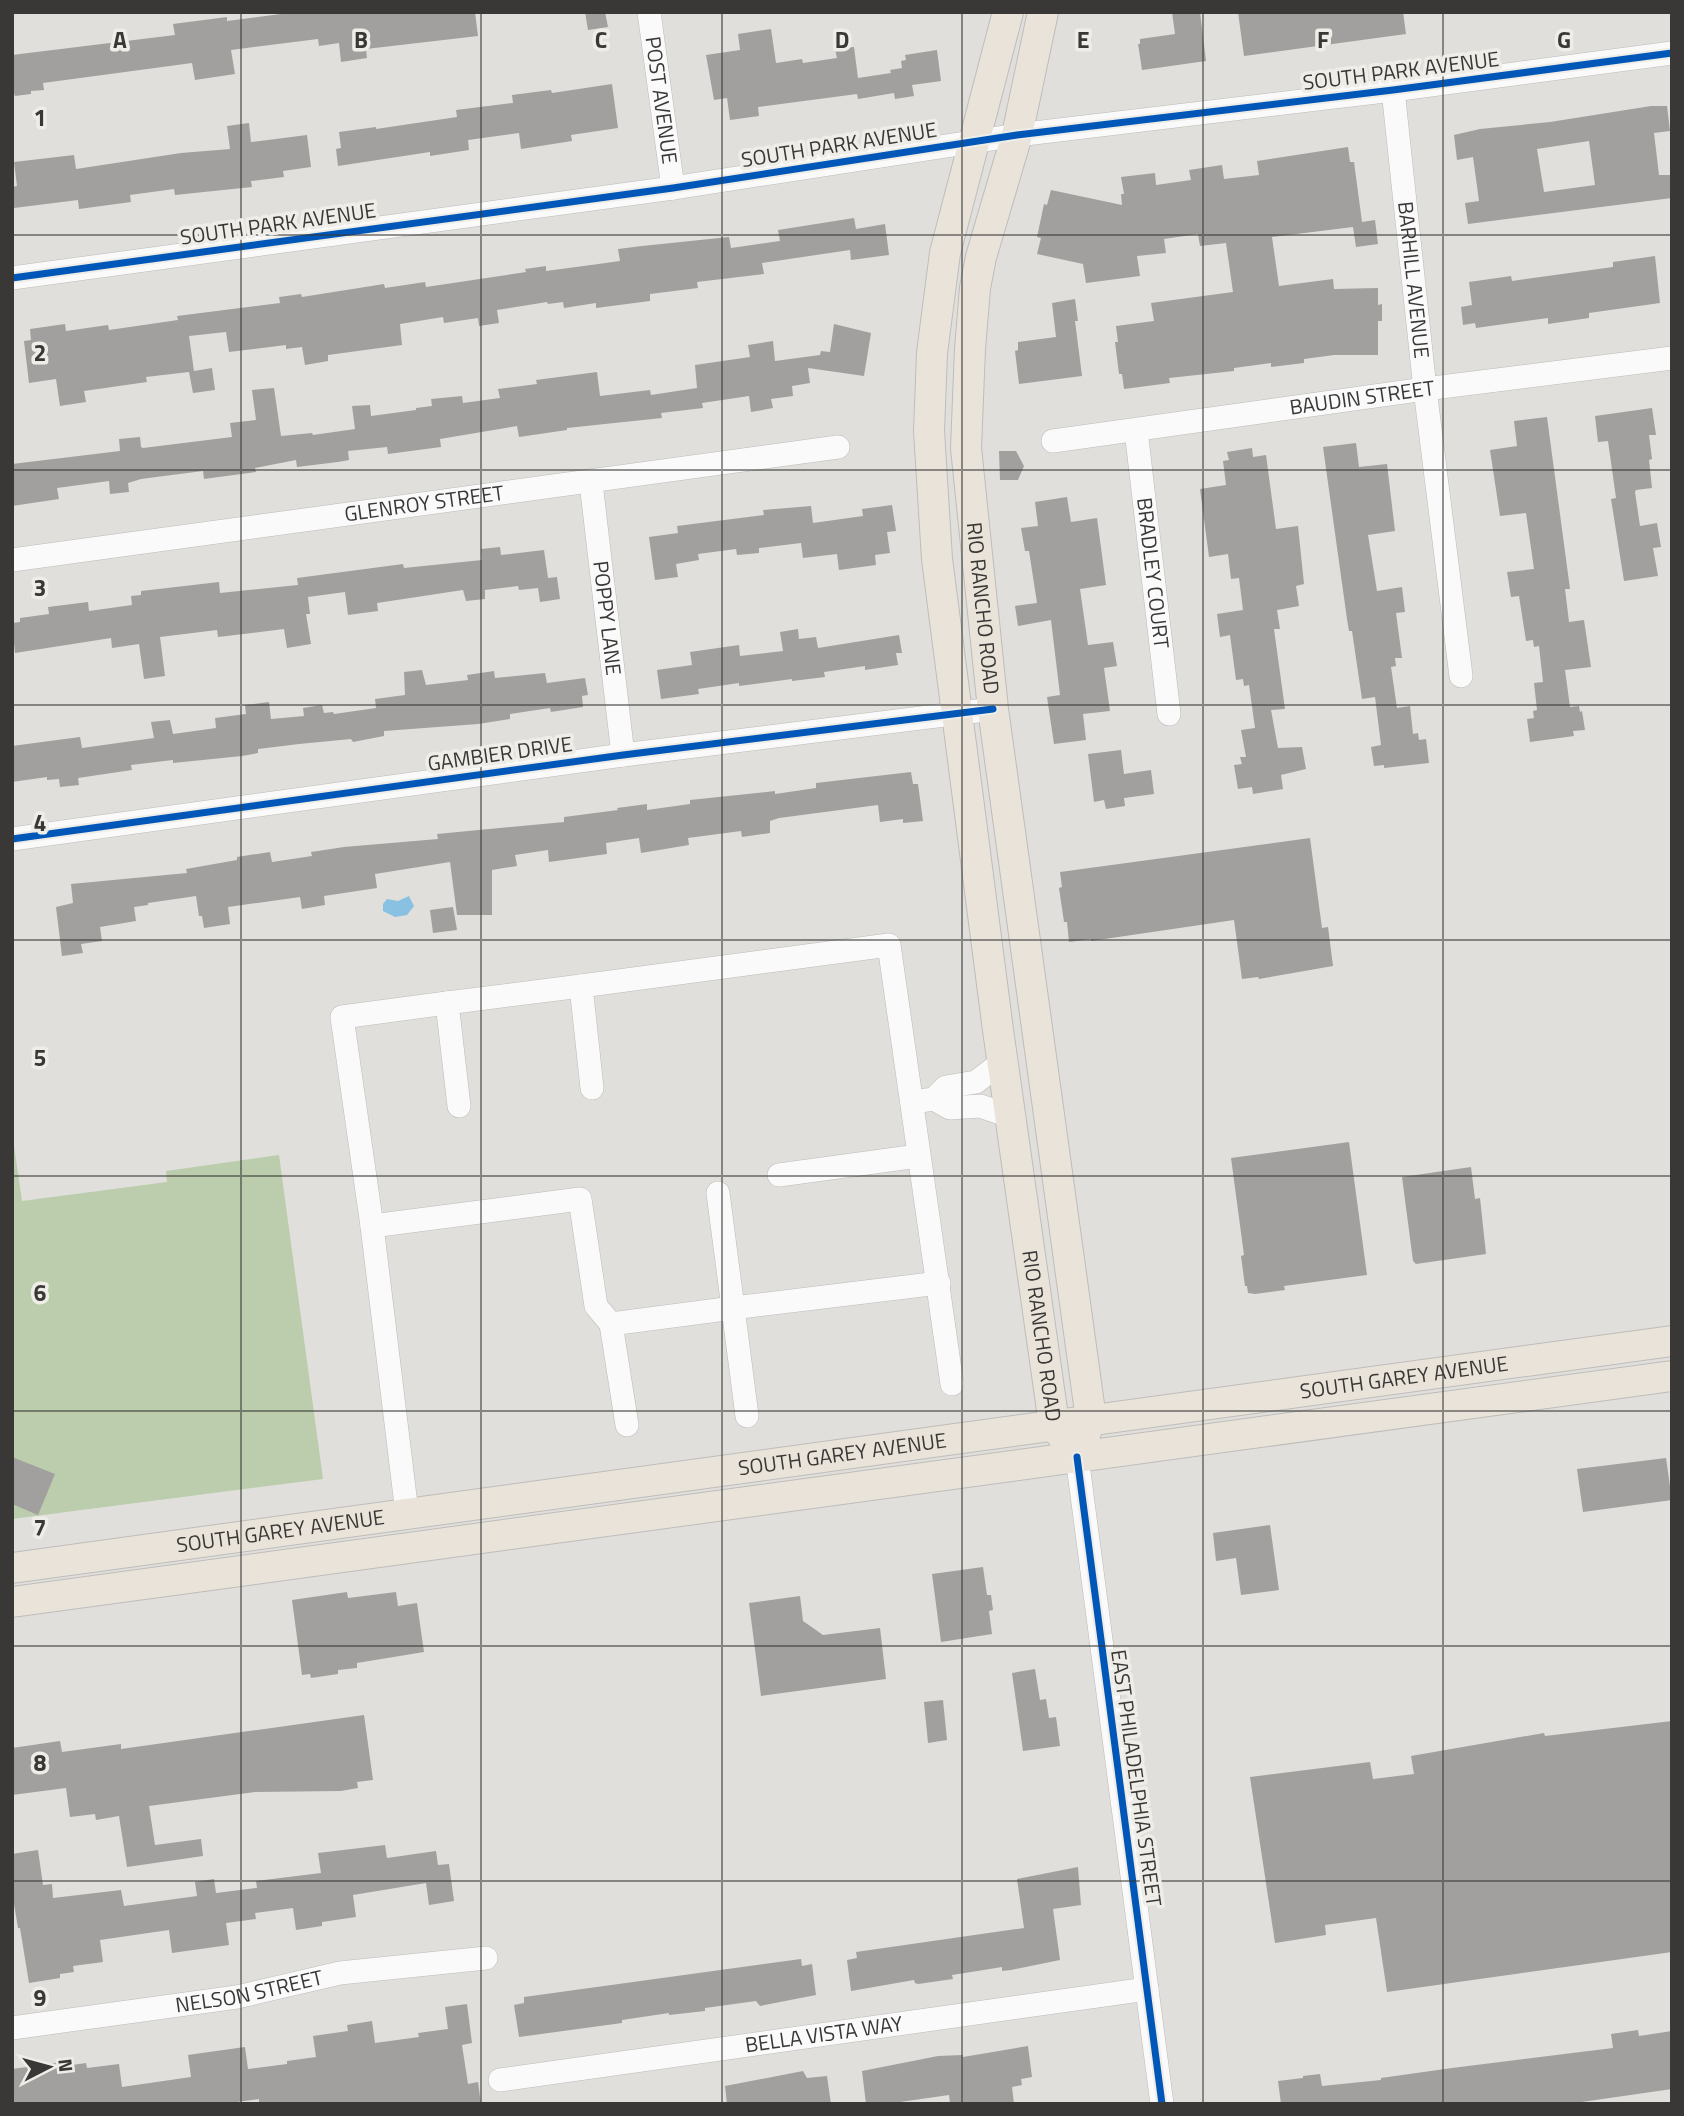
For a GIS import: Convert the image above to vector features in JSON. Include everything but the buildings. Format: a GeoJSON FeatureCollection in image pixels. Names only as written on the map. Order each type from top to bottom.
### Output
{"type":"FeatureCollection","features":[{"type":"Feature","properties":{"kind":"main road","name":"RIO RANCHO ROAD"},"geometry":{"type":"LineString","coordinates":[[1008,12],[945,253],[932,353],[929,418],[937,559],[1002,1062],[1054,1424],[1077,1457]]}},
{"type":"Feature","properties":{"kind":"main road","name":"RIO RANCHO ROAD"},"geometry":{"type":"LineString","coordinates":[[1043,12],[1017,135],[981,257],[975,288],[966,448],[993,709],[1091,1419],[1077,1457]]}},
{"type":"Feature","properties":{"kind":"main road"},"geometry":{"type":"LineString","coordinates":[[975,853],[1013,847]]}},
{"type":"Feature","properties":{"kind":"main road"},"geometry":{"type":"LineString","coordinates":[[993,993],[1007,1010],[1014,1025],[1022,1073],[1030,1085],[1047,1096]]}},
{"type":"Feature","properties":{"kind":"main road","name":"SOUTH GAREY AVENUE"},"geometry":{"type":"LineString","coordinates":[[12,1568],[1672,1341]]}},
{"type":"Feature","properties":{"kind":"main road"},"geometry":{"type":"LineString","coordinates":[[1528,1360],[1533,1395]]}},
{"type":"Feature","properties":{"kind":"main road","name":"SOUTH GAREY AVENUE"},"geometry":{"type":"LineString","coordinates":[[12,1602],[1672,1376]]}},
{"type":"Feature","properties":{"kind":"main road"},"geometry":{"type":"LineString","coordinates":[[413,1548],[421,1532],[434,1520],[464,1506]]}},
{"type":"Feature","properties":{"kind":"main road"},"geometry":{"type":"LineString","coordinates":[[347,1556],[384,1537],[395,1529],[407,1513]]}},
{"type":"Feature","properties":{"kind":"street","name":"POST AVENUE"},"geometry":{"type":"LineString","coordinates":[[649,12],[673,188]]}},
{"type":"Feature","properties":{"kind":"street","name":"SOUTH PARK AVENUE"},"geometry":{"type":"LineString","coordinates":[[12,278],[673,188],[1017,135],[1672,53]]}},
{"type":"Feature","properties":{"kind":"street","name":"BARHILL AVENUE"},"geometry":{"type":"LineString","coordinates":[[1393,90],[1425,389],[1461,676]]}},
{"type":"Feature","properties":{"kind":"street","name":"BAUDIN STREET"},"geometry":{"type":"LineString","coordinates":[[1053,441],[1425,389],[1672,358]]}},
{"type":"Feature","properties":{"kind":"street","name":"BRADLEY COURT"},"geometry":{"type":"LineString","coordinates":[[1136,430],[1169,714]]}},
{"type":"Feature","properties":{"kind":"street","name":"GLENROY STREET"},"geometry":{"type":"LineString","coordinates":[[12,560],[591,483],[838,447]]}},
{"type":"Feature","properties":{"kind":"street","name":"POPPY LANE"},"geometry":{"type":"LineString","coordinates":[[591,483],[623,755]]}},
{"type":"Feature","properties":{"kind":"street","name":"GAMBIER DRIVE"},"geometry":{"type":"LineString","coordinates":[[12,839],[623,755],[993,709]]}},
{"type":"Feature","properties":{"kind":"street"},"geometry":{"type":"LineString","coordinates":[[407,1513],[372,1226],[342,1017],[889,944],[923,1101],[918,1157],[939,1283],[952,1384]]}},
{"type":"Feature","properties":{"kind":"street"},"geometry":{"type":"LineString","coordinates":[[580,986],[592,1088]]}},
{"type":"Feature","properties":{"kind":"street"},"geometry":{"type":"LineString","coordinates":[[447,1003],[459,1106]]}},
{"type":"Feature","properties":{"kind":"street"},"geometry":{"type":"LineString","coordinates":[[923,1101],[946,1087],[976,1082],[1002,1062]]}},
{"type":"Feature","properties":{"kind":"street"},"geometry":{"type":"LineString","coordinates":[[923,1101],[950,1108],[980,1106],[1010,1116]]}},
{"type":"Feature","properties":{"kind":"street"},"geometry":{"type":"LineString","coordinates":[[779,1175],[918,1157]]}},
{"type":"Feature","properties":{"kind":"street"},"geometry":{"type":"LineString","coordinates":[[718,1193],[747,1416]]}},
{"type":"Feature","properties":{"kind":"street"},"geometry":{"type":"LineString","coordinates":[[372,1226],[580,1199],[596,1306],[611,1324],[627,1425]]}},
{"type":"Feature","properties":{"kind":"street"},"geometry":{"type":"LineString","coordinates":[[611,1324],[939,1283]]}},
{"type":"Feature","properties":{"kind":"street","name":"EAST PHILADELPHIA STREET"},"geometry":{"type":"LineString","coordinates":[[1077,1457],[1162,2104]]}},
{"type":"Feature","properties":{"kind":"street","name":"NELSON STREET"},"geometry":{"type":"LineString","coordinates":[[12,2028],[237,1997],[340,1973],[486,1958]]}},
{"type":"Feature","properties":{"kind":"street","name":"BELLA VISTA WAY"},"geometry":{"type":"LineString","coordinates":[[500,2080],[1147,1989]]}},
{"type":"Feature","properties":{"kind":"green space"},"geometry":{"type":"Polygon","coordinates":[[[12,1132],[22,1201],[167,1182],[166,1171],[279,1155],[323,1479],[12,1519],[12,1132]]]}},
{"type":"Feature","properties":{"kind":"water"},"geometry":{"type":"Polygon","coordinates":[[[409,896],[414,906],[407,915],[395,917],[383,911],[383,904],[387,899],[398,901],[409,896]]]}},
{"type":"Feature","properties":{"kind":"cycle path"},"geometry":{"type":"LineString","coordinates":[[12,278],[673,188],[1017,135],[1672,53]]}},
{"type":"Feature","properties":{"kind":"cycle path"},"geometry":{"type":"LineString","coordinates":[[12,839],[623,755],[993,709]]}},
{"type":"Feature","properties":{"kind":"cycle path"},"geometry":{"type":"LineString","coordinates":[[1077,1457],[1162,2104]]}}]}
